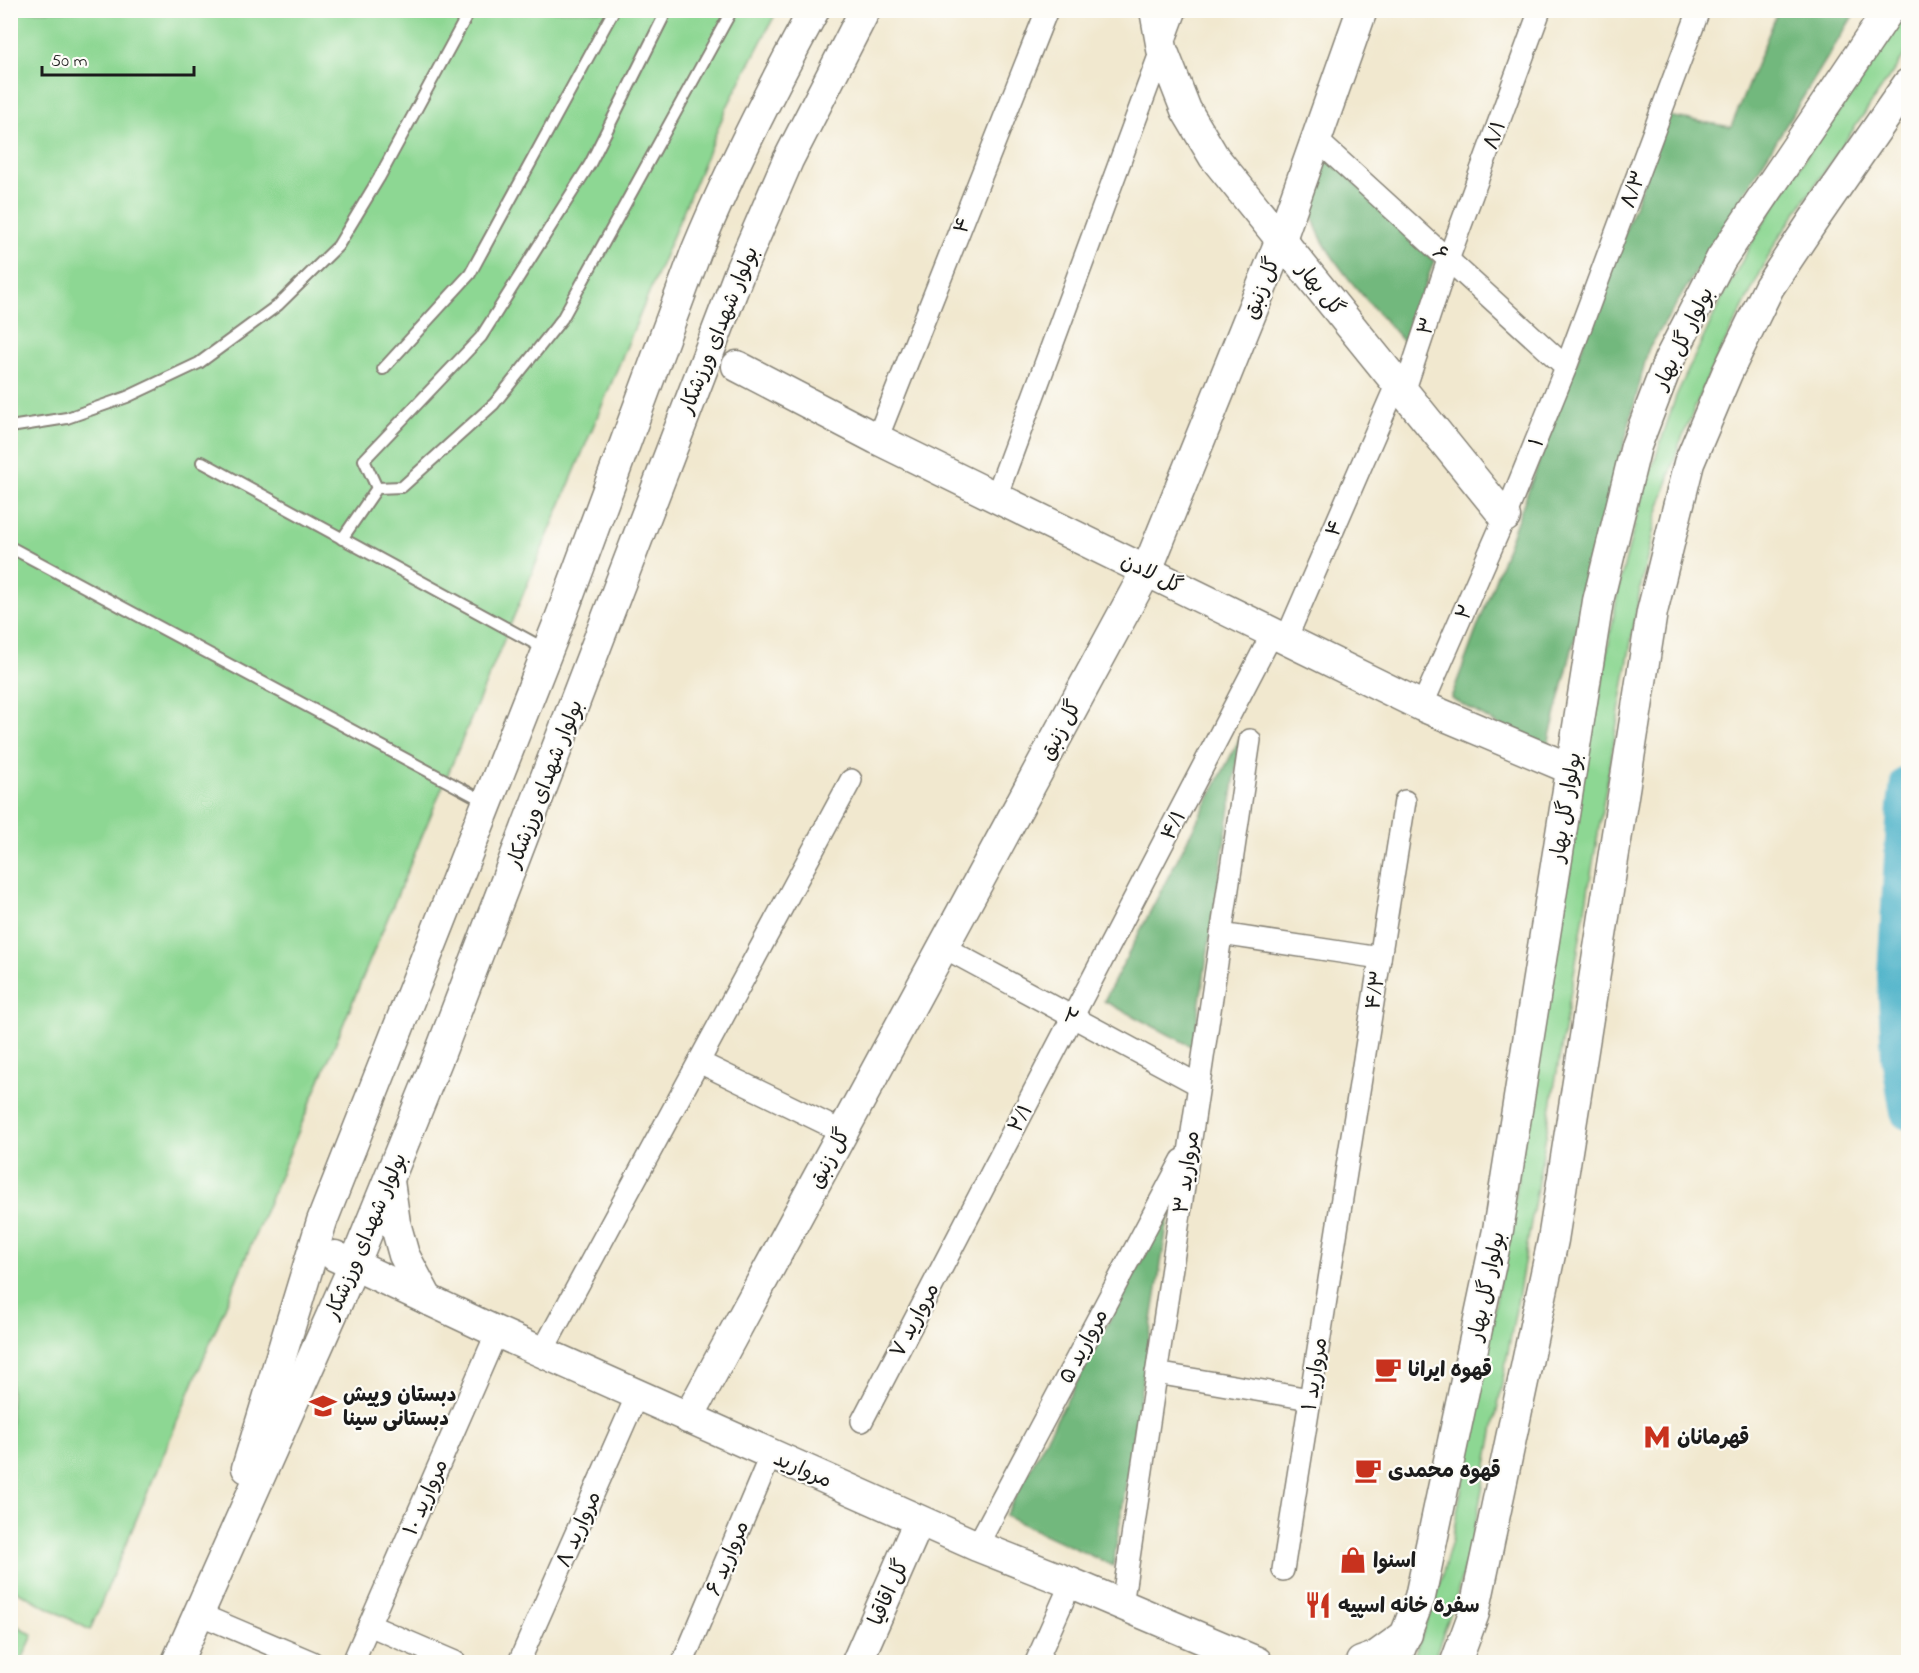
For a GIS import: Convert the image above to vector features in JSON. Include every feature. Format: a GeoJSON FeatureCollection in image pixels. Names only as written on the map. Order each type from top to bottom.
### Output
{"type":"FeatureCollection","features":[{"type":"Feature","properties":{"kind":"main road","name":"بولوار شهدای ورزشکار"},"geometry":{"type":"LineString","coordinates":[[224,1558],[256,1434],[322,1221],[548,651],[688,273],[716,204],[786,61],[814,10]]}},
{"type":"Feature","properties":{"kind":"main road","name":"بولوار شهدای ورزشکار"},"geometry":{"type":"LineString","coordinates":[[177,1662],[354,1265],[441,1053],[740,271],[789,160],[865,10]]}},
{"type":"Feature","properties":{"kind":"main road","name":"گل بهار"},"geometry":{"type":"LineString","coordinates":[[1155,10],[1162,49],[1186,110],[1214,157],[1505,517]]}},
{"type":"Feature","properties":{"kind":"main road","name":"گل زنبق"},"geometry":{"type":"LineString","coordinates":[[688,1418],[1147,570],[1281,239],[1362,10]]}},
{"type":"Feature","properties":{"kind":"main road","name":"بولوار گل بهار"},"geometry":{"type":"LineString","coordinates":[[1395,1662],[1420,1598],[1498,1230],[1598,601],[1636,446],[1669,360],[1722,259],[1889,10]]}},
{"type":"Feature","properties":{"kind":"main road"},"geometry":{"type":"LineString","coordinates":[[1456,1662],[1474,1613],[1553,1240],[1652,612],[1689,463],[1727,373],[1769,287],[1908,84]]}},
{"type":"Feature","properties":{"kind":"main road","name":"گل لادن"},"geometry":{"type":"LineString","coordinates":[[737,366],[877,439],[1422,706],[1571,769]]}},
{"type":"Feature","properties":{"kind":"main road"},"geometry":{"type":"LineString","coordinates":[[389,1179],[395,1223],[404,1255],[428,1300]]}},
{"type":"Feature","properties":{"kind":"main road","name":"مروارید"},"geometry":{"type":"LineString","coordinates":[[314,1245],[497,1332],[919,1521],[1122,1605],[1204,1652],[1257,1662]]}},
{"type":"Feature","properties":{"kind":"main road","name":"گل اقاقیا"},"geometry":{"type":"LineString","coordinates":[[857,1662],[919,1521]]}},
{"type":"Feature","properties":{"kind":"main road"},"geometry":{"type":"LineString","coordinates":[[1361,1662],[1375,1657],[1407,1634]]}},
{"type":"Feature","properties":{"kind":"street","name":"۴"},"geometry":{"type":"LineString","coordinates":[[877,439],[1047,10]]}},
{"type":"Feature","properties":{"kind":"street"},"geometry":{"type":"LineString","coordinates":[[996,497],[1176,10]]}},
{"type":"Feature","properties":{"kind":"street","name":"۸/۱"},"geometry":{"type":"LineString","coordinates":[[1448,260],[1540,10]]}},
{"type":"Feature","properties":{"kind":"street","name":"۸/۳"},"geometry":{"type":"LineString","coordinates":[[1566,367],[1699,10]]}},
{"type":"Feature","properties":{"kind":"street","name":"۶"},"geometry":{"type":"LineString","coordinates":[[1316,139],[1566,367]]}},
{"type":"Feature","properties":{"kind":"street","name":"۳"},"geometry":{"type":"LineString","coordinates":[[1401,388],[1448,260]]}},
{"type":"Feature","properties":{"kind":"street","name":"۱"},"geometry":{"type":"LineString","coordinates":[[1505,517],[1566,367]]}},
{"type":"Feature","properties":{"kind":"street","name":"۴"},"geometry":{"type":"LineString","coordinates":[[1279,636],[1401,388]]}},
{"type":"Feature","properties":{"kind":"street","name":"۲"},"geometry":{"type":"LineString","coordinates":[[1422,706],[1505,517]]}},
{"type":"Feature","properties":{"kind":"street","name":"۴/۱"},"geometry":{"type":"LineString","coordinates":[[1072,1017],[1279,636]]}},
{"type":"Feature","properties":{"kind":"street","name":"مروارید ۳"},"geometry":{"type":"LineString","coordinates":[[1122,1605],[1251,740]]}},
{"type":"Feature","properties":{"kind":"street"},"geometry":{"type":"LineString","coordinates":[[542,1352],[851,780]]}},
{"type":"Feature","properties":{"kind":"street","name":"۴/۳"},"geometry":{"type":"LineString","coordinates":[[1345,1178],[1405,801]]}},
{"type":"Feature","properties":{"kind":"street"},"geometry":{"type":"LineString","coordinates":[[1221,934],[1380,958]]}},
{"type":"Feature","properties":{"kind":"street","name":"۲"},"geometry":{"type":"LineString","coordinates":[[943,947],[1199,1085]]}},
{"type":"Feature","properties":{"kind":"street","name":"۲/۱"},"geometry":{"type":"LineString","coordinates":[[967,1219],[1072,1017]]}},
{"type":"Feature","properties":{"kind":"street"},"geometry":{"type":"LineString","coordinates":[[699,1062],[843,1132]]}},
{"type":"Feature","properties":{"kind":"street","name":"مروارید ۵"},"geometry":{"type":"LineString","coordinates":[[976,1546],[1190,1147]]}},
{"type":"Feature","properties":{"kind":"street","name":"مروارید ۱"},"geometry":{"type":"LineString","coordinates":[[1283,1570],[1345,1178]]}},
{"type":"Feature","properties":{"kind":"street","name":"مروارید ۷"},"geometry":{"type":"LineString","coordinates":[[862,1421],[967,1219]]}},
{"type":"Feature","properties":{"kind":"street","name":"مروارید ۱۰"},"geometry":{"type":"LineString","coordinates":[[353,1662],[497,1332]]}},
{"type":"Feature","properties":{"kind":"street"},"geometry":{"type":"LineString","coordinates":[[1156,1373],[1310,1399]]}},
{"type":"Feature","properties":{"kind":"street","name":"مروارید ۸"},"geometry":{"type":"LineString","coordinates":[[519,1662],[637,1395]]}},
{"type":"Feature","properties":{"kind":"street","name":"مروارید ۶"},"geometry":{"type":"LineString","coordinates":[[683,1662],[771,1454]]}},
{"type":"Feature","properties":{"kind":"street"},"geometry":{"type":"LineString","coordinates":[[1036,1662],[1071,1583]]}},
{"type":"Feature","properties":{"kind":"street"},"geometry":{"type":"LineString","coordinates":[[199,1614],[312,1662]]}},
{"type":"Feature","properties":{"kind":"street"},"geometry":{"type":"LineString","coordinates":[[369,1625],[455,1662]]}},
{"type":"Feature","properties":{"kind":"lane"},"geometry":{"type":"LineString","coordinates":[[10,427],[67,418],[127,397],[199,363],[278,305],[338,246],[379,178],[470,10]]}},
{"type":"Feature","properties":{"kind":"lane"},"geometry":{"type":"LineString","coordinates":[[382,369],[470,274],[614,10]]}},
{"type":"Feature","properties":{"kind":"lane"},"geometry":{"type":"LineString","coordinates":[[376,488],[364,460],[481,337],[590,164],[667,10]]}},
{"type":"Feature","properties":{"kind":"lane"},"geometry":{"type":"LineString","coordinates":[[376,488],[402,487],[494,404],[562,319],[732,10]]}},
{"type":"Feature","properties":{"kind":"lane"},"geometry":{"type":"LineString","coordinates":[[202,462],[548,651]]}},
{"type":"Feature","properties":{"kind":"lane"},"geometry":{"type":"LineString","coordinates":[[342,539],[376,488]]}},
{"type":"Feature","properties":{"kind":"lane"},"geometry":{"type":"LineString","coordinates":[[10,547],[487,803]]}},
{"type":"Feature","properties":{"kind":"green space"},"geometry":{"type":"Polygon","coordinates":[[[10,11],[777,11],[726,109],[90,1630],[11,1588],[10,11]]]}},
{"type":"Feature","properties":{"kind":"green space"},"geometry":{"type":"Polygon","coordinates":[[[1778,11],[1856,11],[1648,350],[1546,752],[1451,698],[1668,116],[1731,127],[1778,11]]]}},
{"type":"Feature","properties":{"kind":"green space"},"geometry":{"type":"Polygon","coordinates":[[[1908,11],[1908,50],[1776,242],[1711,370],[1679,445],[1656,519],[1640,590],[1518,1298],[1473,1536],[1456,1598],[1433,1662],[1412,1662],[1437,1593],[1452,1540],[1515,1196],[1576,806],[1595,720],[1619,586],[1640,504],[1676,396],[1722,298],[1755,237],[1809,152],[1857,87],[1908,11]]]}},
{"type":"Feature","properties":{"kind":"green space"},"geometry":{"type":"Polygon","coordinates":[[[1325,154],[1434,261],[1404,342],[1350,281],[1317,229],[1312,208],[1325,154]]]}},
{"type":"Feature","properties":{"kind":"green space"},"geometry":{"type":"Polygon","coordinates":[[[1241,736],[1193,1047],[1104,1001],[1241,736]]]}},
{"type":"Feature","properties":{"kind":"green space"},"geometry":{"type":"Polygon","coordinates":[[[1170,1207],[1113,1566],[1005,1516],[1170,1207]]]}},
{"type":"Feature","properties":{"kind":"green space"},"geometry":{"type":"Polygon","coordinates":[[[11,1622],[33,1635],[21,1662],[11,1662],[11,1622]]]}},
{"type":"Feature","properties":{"kind":"waterway"},"geometry":{"type":"LineString","coordinates":[[1908,784],[1895,975],[1899,1057],[1908,1112]]}},
{"type":"Feature","properties":{"kind":"place","name":"قهوه ایرانا"},"geometry":{"type":"Point","coordinates":[1388,1369]}},
{"type":"Feature","properties":{"kind":"place","name":"دبستان وپیش دبستانی سینا"},"geometry":{"type":"Point","coordinates":[323,1406]}},
{"type":"Feature","properties":{"kind":"place","name":"قهرمانان"},"geometry":{"type":"Point","coordinates":[1657,1437]}},
{"type":"Feature","properties":{"kind":"place","name":"قهوه محمدی"},"geometry":{"type":"Point","coordinates":[1368,1470]}},
{"type":"Feature","properties":{"kind":"place","name":"اسنوا"},"geometry":{"type":"Point","coordinates":[1353,1560]}},
{"type":"Feature","properties":{"kind":"place","name":"سفره خانه اسپیه"},"geometry":{"type":"Point","coordinates":[1318,1605]}}]}
